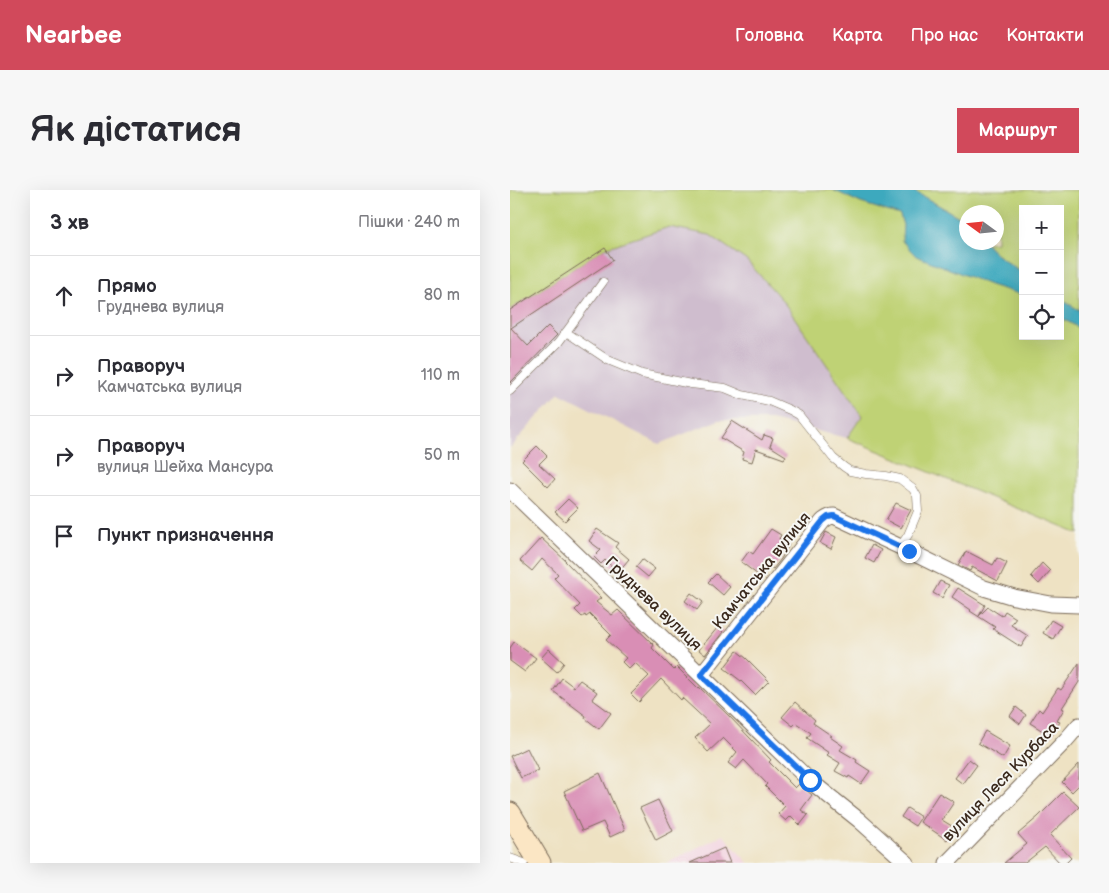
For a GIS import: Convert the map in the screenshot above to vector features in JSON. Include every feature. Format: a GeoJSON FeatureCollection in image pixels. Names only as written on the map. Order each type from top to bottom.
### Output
{"type":"FeatureCollection","features":[{"type":"Feature","properties":{"kind":"street","name":"Груднева вулиця"},"geometry":{"type":"LineString","coordinates":[[510,490],[810,780],[907,863]]}},
{"type":"Feature","properties":{"kind":"street","name":"Камчатська вулиця"},"geometry":{"type":"LineString","coordinates":[[701,675],[828,517],[834,516],[900,547]]}},
{"type":"Feature","properties":{"kind":"street"},"geometry":{"type":"LineString","coordinates":[[900,547],[984,588],[1014,597],[1051,604],[1079,604]]}},
{"type":"Feature","properties":{"kind":"street","name":"вулиця Леся Курбаса"},"geometry":{"type":"LineString","coordinates":[[947,863],[1079,725]]}},
{"type":"Feature","properties":{"kind":"street"},"geometry":{"type":"LineString","coordinates":[[510,813],[540,863]]}},
{"type":"Feature","properties":{"kind":"lane"},"geometry":{"type":"LineString","coordinates":[[510,391],[558,343],[604,282]]}},
{"type":"Feature","properties":{"kind":"lane"},"geometry":{"type":"LineString","coordinates":[[566,332],[608,360],[642,374],[691,384],[725,388],[790,410],[799,415],[832,458],[850,471],[900,478],[913,489],[917,496],[918,511],[908,535],[900,547]]}},
{"type":"Feature","properties":{"kind":"lane"},"geometry":{"type":"LineString","coordinates":[[510,858],[524,863]]}},
{"type":"Feature","properties":{"kind":"shaded area"},"geometry":{"type":"Polygon","coordinates":[[[669,227],[710,235],[747,261],[783,301],[862,416],[847,438],[771,420],[719,420],[659,444],[559,393],[510,448],[510,310],[605,248],[669,227]]]}},
{"type":"Feature","properties":{"kind":"shaded area"},"geometry":{"type":"Polygon","coordinates":[[[723,835],[748,863],[666,863],[723,835]]]}},
{"type":"Feature","properties":{"kind":"green space"},"geometry":{"type":"Polygon","coordinates":[[[510,190],[833,190],[861,203],[900,215],[903,225],[903,241],[990,285],[1019,294],[1019,340],[1064,340],[1064,319],[1079,328],[1079,534],[847,438],[862,416],[783,301],[747,261],[710,235],[669,227],[605,248],[510,310],[510,190]]]}},
{"type":"Feature","properties":{"kind":"green space"},"geometry":{"type":"Polygon","coordinates":[[[912,190],[1079,190],[1079,310],[1064,301],[1064,205],[1019,205],[1019,270],[992,250],[1004,250],[1004,205],[959,205],[959,217],[912,190]]]}},
{"type":"Feature","properties":{"kind":"water"},"geometry":{"type":"Polygon","coordinates":[[[833,190],[912,190],[959,217],[959,250],[992,250],[1019,270],[1019,294],[990,285],[916,256],[902,241],[903,225],[900,215],[861,203],[833,190]]]}},
{"type":"Feature","properties":{"kind":"water"},"geometry":{"type":"Polygon","coordinates":[[[1064,301],[1079,310],[1079,328],[1064,319],[1064,301]]]}},
{"type":"Feature","properties":{"kind":"building"},"geometry":{"type":"Polygon","coordinates":[[[605,248],[613,260],[511,328],[528,346],[548,326],[557,335],[510,383],[510,310],[605,248]]]}},
{"type":"Feature","properties":{"kind":"building"},"geometry":{"type":"Polygon","coordinates":[[[732,421],[762,440],[764,435],[773,438],[770,446],[786,456],[784,459],[756,449],[752,462],[742,459],[744,452],[721,438],[732,421]]]}},
{"type":"Feature","properties":{"kind":"building"},"geometry":{"type":"Polygon","coordinates":[[[537,446],[547,456],[539,464],[555,479],[548,487],[522,461],[537,446]]]}},
{"type":"Feature","properties":{"kind":"building"},"geometry":{"type":"Polygon","coordinates":[[[568,499],[578,508],[565,521],[555,512],[568,499]]]}},
{"type":"Feature","properties":{"kind":"building"},"geometry":{"type":"Polygon","coordinates":[[[896,503],[911,510],[901,528],[886,520],[896,503]]]}},
{"type":"Feature","properties":{"kind":"building"},"geometry":{"type":"Polygon","coordinates":[[[597,529],[618,543],[615,547],[629,559],[618,572],[605,560],[601,564],[594,557],[601,550],[589,541],[597,529]]]}},
{"type":"Feature","properties":{"kind":"building"},"geometry":{"type":"Polygon","coordinates":[[[771,529],[781,535],[779,539],[789,545],[773,569],[766,564],[758,575],[741,562],[749,551],[753,554],[771,529]]]}},
{"type":"Feature","properties":{"kind":"building"},"geometry":{"type":"Polygon","coordinates":[[[826,532],[836,537],[831,549],[820,543],[826,532]]]}},
{"type":"Feature","properties":{"kind":"building"},"geometry":{"type":"Polygon","coordinates":[[[541,538],[601,598],[596,602],[612,615],[618,610],[654,645],[652,648],[674,670],[677,667],[729,716],[771,760],[769,762],[795,788],[799,784],[812,795],[801,810],[808,815],[800,825],[791,816],[786,821],[778,814],[785,806],[765,786],[767,784],[744,760],[736,769],[728,763],[737,752],[723,738],[708,752],[695,738],[710,724],[682,698],[681,700],[661,679],[639,702],[631,694],[649,676],[635,663],[629,669],[622,662],[626,658],[606,640],[611,635],[590,614],[582,617],[575,610],[580,605],[554,578],[558,574],[542,559],[532,571],[520,561],[541,538]]]}},
{"type":"Feature","properties":{"kind":"building"},"geometry":{"type":"Polygon","coordinates":[[[872,545],[881,550],[874,563],[865,558],[872,545]]]}},
{"type":"Feature","properties":{"kind":"building"},"geometry":{"type":"Polygon","coordinates":[[[966,551],[993,565],[997,558],[1007,563],[998,581],[972,567],[970,571],[958,565],[966,551]]]}},
{"type":"Feature","properties":{"kind":"building"},"geometry":{"type":"Polygon","coordinates":[[[642,559],[655,569],[648,577],[636,567],[642,559]]]}},
{"type":"Feature","properties":{"kind":"building"},"geometry":{"type":"Polygon","coordinates":[[[1042,563],[1050,571],[1039,584],[1031,576],[1042,563]]]}},
{"type":"Feature","properties":{"kind":"building"},"geometry":{"type":"Polygon","coordinates":[[[716,574],[730,587],[723,595],[708,582],[716,574]]]}},
{"type":"Feature","properties":{"kind":"building"},"geometry":{"type":"Polygon","coordinates":[[[940,581],[949,585],[942,598],[933,593],[940,581]]]}},
{"type":"Feature","properties":{"kind":"building"},"geometry":{"type":"Polygon","coordinates":[[[958,588],[985,605],[979,616],[988,607],[1002,616],[1005,611],[1016,618],[1011,625],[1028,636],[1021,647],[993,629],[995,627],[970,611],[952,597],[958,588]]]}},
{"type":"Feature","properties":{"kind":"building"},"geometry":{"type":"Polygon","coordinates":[[[691,593],[703,602],[697,610],[685,601],[691,593]]]}},
{"type":"Feature","properties":{"kind":"building"},"geometry":{"type":"Polygon","coordinates":[[[1051,620],[1061,626],[1053,639],[1043,633],[1051,620]]]}},
{"type":"Feature","properties":{"kind":"building"},"geometry":{"type":"Polygon","coordinates":[[[718,627],[723,632],[705,655],[699,650],[718,627]]]}},
{"type":"Feature","properties":{"kind":"building"},"geometry":{"type":"Polygon","coordinates":[[[514,642],[536,658],[525,672],[510,661],[510,648],[514,642]]]}},
{"type":"Feature","properties":{"kind":"building"},"geometry":{"type":"Polygon","coordinates":[[[549,649],[564,663],[557,672],[541,658],[549,649]]]}},
{"type":"Feature","properties":{"kind":"building"},"geometry":{"type":"Polygon","coordinates":[[[737,651],[769,681],[755,695],[724,668],[737,651]]]}},
{"type":"Feature","properties":{"kind":"building"},"geometry":{"type":"Polygon","coordinates":[[[1079,663],[1079,682],[1062,708],[1064,709],[1057,721],[1060,722],[1051,736],[1030,723],[1039,709],[1042,712],[1058,688],[1061,690],[1079,663]]]}},
{"type":"Feature","properties":{"kind":"building"},"geometry":{"type":"Polygon","coordinates":[[[562,678],[574,687],[580,680],[597,692],[592,699],[611,713],[599,729],[585,718],[586,716],[553,691],[562,678]]]}},
{"type":"Feature","properties":{"kind":"building"},"geometry":{"type":"Polygon","coordinates":[[[795,702],[815,720],[813,723],[843,746],[840,750],[857,760],[856,762],[870,771],[861,784],[849,776],[848,778],[835,771],[840,763],[807,738],[811,733],[796,723],[793,726],[782,717],[795,702]]]}},
{"type":"Feature","properties":{"kind":"building"},"geometry":{"type":"Polygon","coordinates":[[[1016,707],[1026,715],[1020,724],[1010,716],[1016,707]]]}},
{"type":"Feature","properties":{"kind":"building"},"geometry":{"type":"Polygon","coordinates":[[[985,731],[1010,746],[1003,758],[978,743],[985,731]]]}},
{"type":"Feature","properties":{"kind":"building"},"geometry":{"type":"Polygon","coordinates":[[[527,748],[538,770],[521,778],[510,756],[527,748]]]}},
{"type":"Feature","properties":{"kind":"building"},"geometry":{"type":"Polygon","coordinates":[[[969,759],[977,765],[963,784],[955,778],[969,759]]]}},
{"type":"Feature","properties":{"kind":"building"},"geometry":{"type":"Polygon","coordinates":[[[1079,764],[1079,785],[1072,792],[1062,782],[1079,764]]]}},
{"type":"Feature","properties":{"kind":"building"},"geometry":{"type":"Polygon","coordinates":[[[600,773],[625,830],[610,837],[603,822],[582,831],[564,791],[600,773]]]}},
{"type":"Feature","properties":{"kind":"building"},"geometry":{"type":"Polygon","coordinates":[[[1063,792],[1079,807],[1050,835],[1071,858],[1066,863],[1060,863],[1045,847],[1025,863],[1004,863],[1027,844],[1018,834],[1063,792]]]}},
{"type":"Feature","properties":{"kind":"building"},"geometry":{"type":"Polygon","coordinates":[[[939,793],[954,802],[942,820],[955,828],[947,840],[920,822],[939,793]]]}},
{"type":"Feature","properties":{"kind":"building"},"geometry":{"type":"Polygon","coordinates":[[[658,800],[673,831],[656,840],[640,808],[658,800]]]}},
{"type":"Feature","properties":{"kind":"building"},"geometry":{"type":"Polygon","coordinates":[[[907,808],[921,817],[915,826],[901,817],[907,808]]]}},
{"type":"Feature","properties":{"kind":"building"},"geometry":{"type":"Polygon","coordinates":[[[724,848],[730,863],[690,863],[724,848]]]}},
{"type":"Feature","properties":{"kind":"route"},"geometry":{"type":"LineString","coordinates":[[810,780],[701,675],[828,517],[834,516],[909,551]]}}]}
